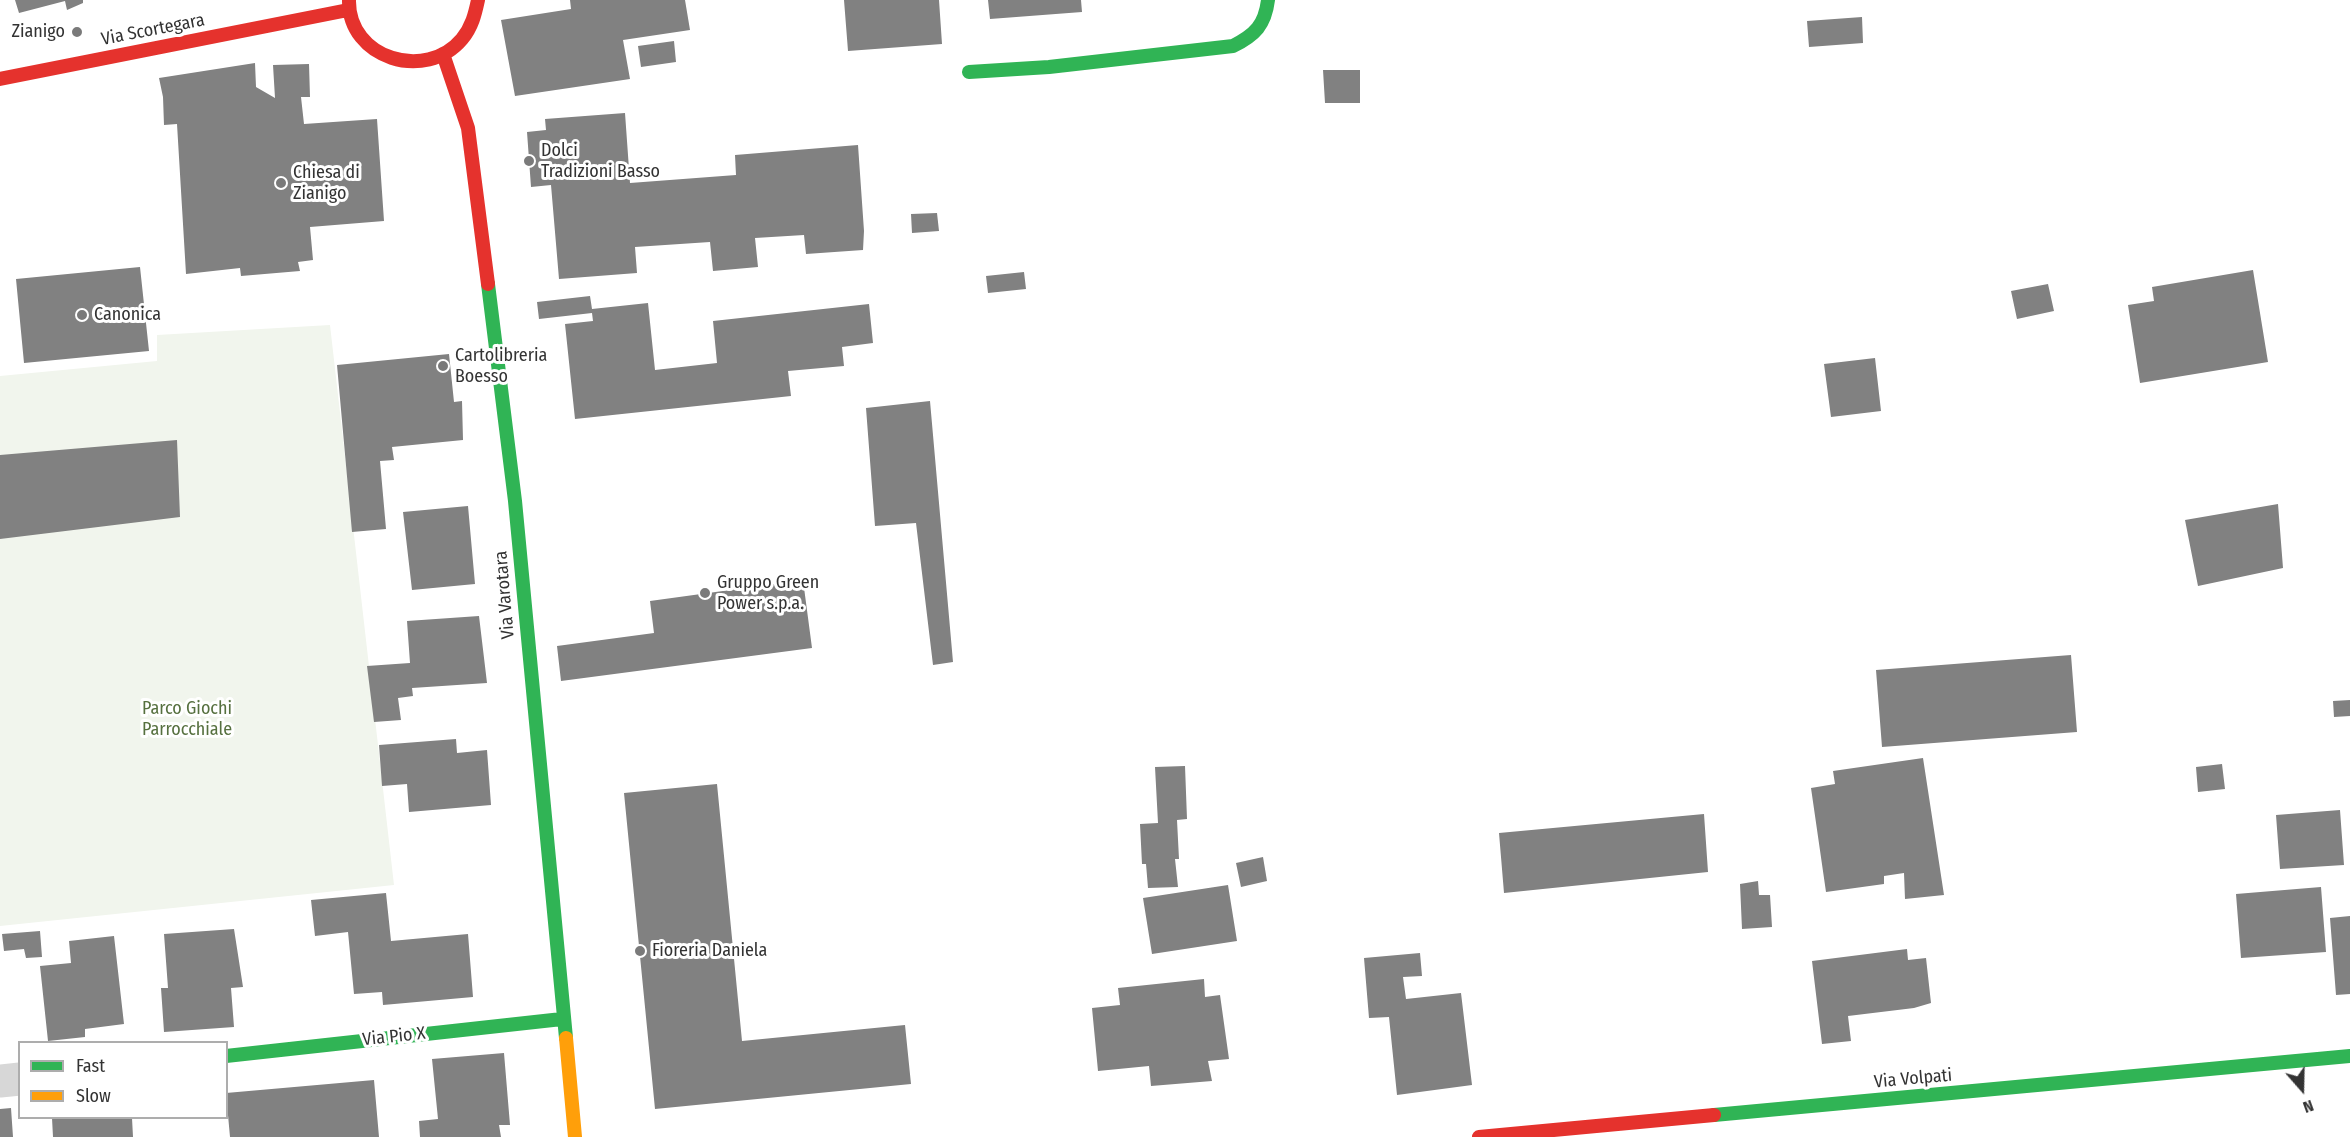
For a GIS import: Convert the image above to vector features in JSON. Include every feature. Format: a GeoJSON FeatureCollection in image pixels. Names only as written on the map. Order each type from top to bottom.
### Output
{"type":"FeatureCollection","features":[{"type":"Feature","properties":{"kind":"street"},"geometry":{"type":"LineString","coordinates":[[348,5],[355,26],[367,44],[384,56],[403,62],[424,62],[459,44],[470,29],[477,11],[478,0]]}},
{"type":"Feature","properties":{"kind":"street"},"geometry":{"type":"LineString","coordinates":[[969,72],[1049,67],[1233,46],[1249,38],[1263,27],[1268,1]]}},
{"type":"Feature","properties":{"kind":"street","name":"Via Scortegara"},"geometry":{"type":"LineString","coordinates":[[0,79],[348,5]]}},
{"type":"Feature","properties":{"kind":"street","name":"Via Varotara"},"geometry":{"type":"LineString","coordinates":[[443,54],[468,128],[512,477],[575,1137]]}},
{"type":"Feature","properties":{"kind":"street","name":"Via Pio X"},"geometry":{"type":"LineString","coordinates":[[228,1056],[562,1018]]}},
{"type":"Feature","properties":{"kind":"street","name":"Via Volpati"},"geometry":{"type":"LineString","coordinates":[[1479,1137],[2350,1056]]}},
{"type":"Feature","properties":{"kind":"street"},"geometry":{"type":"LineString","coordinates":[[0,1081],[18,1079]]}},
{"type":"Feature","properties":{"kind":"green space","name":"Parco Giochi Parrocchiale"},"geometry":{"type":"Polygon","coordinates":[[[330,325],[394,885],[0,926],[0,376],[157,361],[157,335],[330,325]]]}},
{"type":"Feature","properties":{"kind":"building"},"geometry":{"type":"Polygon","coordinates":[[[15,0],[83,0],[83,3],[67,10],[65,1],[19,13],[15,0]]]}},
{"type":"Feature","properties":{"kind":"building"},"geometry":{"type":"Polygon","coordinates":[[[570,0],[685,0],[690,30],[623,40],[630,79],[515,96],[501,20],[571,9],[570,0]]]}},
{"type":"Feature","properties":{"kind":"building"},"geometry":{"type":"Polygon","coordinates":[[[844,0],[939,0],[942,44],[848,51],[844,0]]]}},
{"type":"Feature","properties":{"kind":"building"},"geometry":{"type":"Polygon","coordinates":[[[988,0],[1081,0],[1082,12],[990,19],[988,0]]]}},
{"type":"Feature","properties":{"kind":"building"},"geometry":{"type":"Polygon","coordinates":[[[1862,17],[1863,43],[1809,47],[1807,21],[1862,17]]]}},
{"type":"Feature","properties":{"kind":"building"},"geometry":{"type":"Polygon","coordinates":[[[674,41],[676,62],[641,67],[638,46],[674,41]]]}},
{"type":"Feature","properties":{"kind":"building","name":"Chiesa di Zianigo"},"geometry":{"type":"Polygon","coordinates":[[[255,63],[256,87],[275,98],[273,65],[309,64],[310,97],[301,97],[304,124],[377,119],[384,221],[310,227],[313,260],[298,262],[300,271],[241,276],[240,268],[186,274],[177,124],[164,125],[163,97],[159,78],[255,63]]]}},
{"type":"Feature","properties":{"kind":"building"},"geometry":{"type":"Polygon","coordinates":[[[1323,70],[1360,70],[1360,103],[1325,103],[1323,70]]]}},
{"type":"Feature","properties":{"kind":"building"},"geometry":{"type":"Polygon","coordinates":[[[625,113],[630,183],[736,175],[735,155],[858,145],[864,231],[863,250],[806,254],[804,235],[755,238],[758,267],[713,271],[710,242],[635,247],[637,273],[559,279],[551,185],[531,187],[527,132],[546,130],[545,119],[625,113]]]}},
{"type":"Feature","properties":{"kind":"building"},"geometry":{"type":"Polygon","coordinates":[[[937,213],[939,231],[912,233],[911,214],[937,213]]]}},
{"type":"Feature","properties":{"kind":"building","name":"Canonica"},"geometry":{"type":"Polygon","coordinates":[[[140,267],[149,351],[24,363],[16,279],[140,267]]]}},
{"type":"Feature","properties":{"kind":"building"},"geometry":{"type":"Polygon","coordinates":[[[2253,270],[2268,362],[2140,383],[2128,305],[2154,301],[2152,287],[2253,270]]]}},
{"type":"Feature","properties":{"kind":"building"},"geometry":{"type":"Polygon","coordinates":[[[1024,272],[1026,289],[988,293],[986,276],[1024,272]]]}},
{"type":"Feature","properties":{"kind":"building"},"geometry":{"type":"Polygon","coordinates":[[[2048,284],[2054,311],[2017,319],[2011,291],[2048,284]]]}},
{"type":"Feature","properties":{"kind":"building"},"geometry":{"type":"Polygon","coordinates":[[[590,296],[592,309],[648,303],[655,370],[717,363],[713,321],[869,304],[873,343],[842,347],[844,366],[788,371],[791,396],[575,419],[565,324],[593,321],[592,313],[539,319],[537,302],[590,296]]]}},
{"type":"Feature","properties":{"kind":"building"},"geometry":{"type":"Polygon","coordinates":[[[449,354],[454,402],[462,401],[463,440],[392,447],[394,460],[380,461],[386,529],[352,532],[337,365],[449,354]]]}},
{"type":"Feature","properties":{"kind":"building"},"geometry":{"type":"Polygon","coordinates":[[[1875,358],[1881,411],[1831,417],[1824,364],[1875,358]]]}},
{"type":"Feature","properties":{"kind":"building"},"geometry":{"type":"Polygon","coordinates":[[[930,401],[953,662],[933,665],[916,523],[875,526],[866,408],[930,401]]]}},
{"type":"Feature","properties":{"kind":"building"},"geometry":{"type":"Polygon","coordinates":[[[177,440],[180,517],[0,539],[0,455],[177,440]]]}},
{"type":"Feature","properties":{"kind":"building"},"geometry":{"type":"Polygon","coordinates":[[[2278,504],[2283,568],[2198,586],[2185,520],[2278,504]]]}},
{"type":"Feature","properties":{"kind":"building"},"geometry":{"type":"Polygon","coordinates":[[[468,506],[475,584],[412,590],[403,512],[468,506]]]}},
{"type":"Feature","properties":{"kind":"building"},"geometry":{"type":"Polygon","coordinates":[[[803,580],[812,648],[561,681],[557,646],[654,633],[650,601],[803,580]]]}},
{"type":"Feature","properties":{"kind":"building"},"geometry":{"type":"Polygon","coordinates":[[[479,616],[487,683],[412,688],[413,696],[398,698],[401,720],[374,722],[367,666],[410,663],[407,621],[479,616]]]}},
{"type":"Feature","properties":{"kind":"building"},"geometry":{"type":"Polygon","coordinates":[[[2071,655],[2077,732],[1882,747],[1876,670],[2071,655]]]}},
{"type":"Feature","properties":{"kind":"building"},"geometry":{"type":"Polygon","coordinates":[[[2350,700],[2350,716],[2334,717],[2333,701],[2350,700]]]}},
{"type":"Feature","properties":{"kind":"building"},"geometry":{"type":"Polygon","coordinates":[[[456,739],[457,753],[487,750],[491,805],[409,812],[407,784],[382,786],[379,745],[456,739]]]}},
{"type":"Feature","properties":{"kind":"building"},"geometry":{"type":"Polygon","coordinates":[[[1923,758],[1944,895],[1905,899],[1904,873],[1884,876],[1884,884],[1826,892],[1811,788],[1835,784],[1833,771],[1923,758]]]}},
{"type":"Feature","properties":{"kind":"building"},"geometry":{"type":"Polygon","coordinates":[[[2222,764],[2225,789],[2198,792],[2196,767],[2222,764]]]}},
{"type":"Feature","properties":{"kind":"building"},"geometry":{"type":"Polygon","coordinates":[[[1185,766],[1187,819],[1177,820],[1179,859],[1175,859],[1178,887],[1148,888],[1146,864],[1142,864],[1140,824],[1158,823],[1155,767],[1185,766]]]}},
{"type":"Feature","properties":{"kind":"building"},"geometry":{"type":"Polygon","coordinates":[[[717,784],[742,1041],[905,1025],[911,1084],[655,1109],[624,793],[717,784]]]}},
{"type":"Feature","properties":{"kind":"building"},"geometry":{"type":"Polygon","coordinates":[[[2340,810],[2344,865],[2280,869],[2276,815],[2340,810]]]}},
{"type":"Feature","properties":{"kind":"building"},"geometry":{"type":"Polygon","coordinates":[[[1704,814],[1708,872],[1504,893],[1499,833],[1704,814]]]}},
{"type":"Feature","properties":{"kind":"building"},"geometry":{"type":"Polygon","coordinates":[[[1263,857],[1267,881],[1241,887],[1236,863],[1263,857]]]}},
{"type":"Feature","properties":{"kind":"building"},"geometry":{"type":"Polygon","coordinates":[[[1758,881],[1759,895],[1770,895],[1772,927],[1742,929],[1740,884],[1758,881]]]}},
{"type":"Feature","properties":{"kind":"building"},"geometry":{"type":"Polygon","coordinates":[[[1228,885],[1237,941],[1152,954],[1143,898],[1228,885]]]}},
{"type":"Feature","properties":{"kind":"building"},"geometry":{"type":"Polygon","coordinates":[[[2321,887],[2326,952],[2241,958],[2236,894],[2321,887]]]}},
{"type":"Feature","properties":{"kind":"building"},"geometry":{"type":"Polygon","coordinates":[[[386,893],[391,941],[468,934],[473,997],[383,1005],[382,992],[354,994],[348,932],[315,936],[311,900],[386,893]]]}},
{"type":"Feature","properties":{"kind":"building"},"geometry":{"type":"Polygon","coordinates":[[[2350,916],[2350,994],[2336,995],[2330,918],[2350,916]]]}},
{"type":"Feature","properties":{"kind":"building"},"geometry":{"type":"Polygon","coordinates":[[[234,929],[243,987],[231,988],[234,1027],[164,1032],[161,988],[168,988],[164,934],[234,929]]]}},
{"type":"Feature","properties":{"kind":"building"},"geometry":{"type":"Polygon","coordinates":[[[40,931],[42,957],[26,958],[24,949],[4,951],[2,934],[40,931]]]}},
{"type":"Feature","properties":{"kind":"building"},"geometry":{"type":"Polygon","coordinates":[[[114,936],[124,1024],[85,1029],[85,1037],[48,1041],[40,966],[71,963],[69,941],[114,936]]]}},
{"type":"Feature","properties":{"kind":"building"},"geometry":{"type":"Polygon","coordinates":[[[1907,949],[1908,960],[1926,958],[1931,1003],[1914,1008],[1848,1016],[1851,1041],[1822,1044],[1812,961],[1907,949]]]}},
{"type":"Feature","properties":{"kind":"building"},"geometry":{"type":"Polygon","coordinates":[[[1420,953],[1422,976],[1403,977],[1406,999],[1461,993],[1472,1085],[1397,1095],[1389,1017],[1369,1018],[1364,958],[1420,953]]]}},
{"type":"Feature","properties":{"kind":"building"},"geometry":{"type":"Polygon","coordinates":[[[1204,979],[1205,997],[1220,995],[1229,1059],[1208,1061],[1212,1081],[1151,1086],[1149,1066],[1098,1071],[1092,1008],[1120,1005],[1118,988],[1204,979]]]}},
{"type":"Feature","properties":{"kind":"building"},"geometry":{"type":"Polygon","coordinates":[[[504,1053],[510,1125],[499,1125],[501,1137],[420,1137],[419,1121],[438,1119],[432,1059],[504,1053]]]}},
{"type":"Feature","properties":{"kind":"building"},"geometry":{"type":"Polygon","coordinates":[[[374,1080],[379,1137],[230,1137],[228,1093],[374,1080]]]}},
{"type":"Feature","properties":{"kind":"building"},"geometry":{"type":"Polygon","coordinates":[[[11,1108],[13,1137],[0,1137],[0,1109],[11,1108]]]}},
{"type":"Feature","properties":{"kind":"building"},"geometry":{"type":"Polygon","coordinates":[[[52,1119],[132,1119],[133,1137],[53,1137],[52,1119]]]}},
{"type":"Feature","properties":{"kind":"traffic: fast"},"geometry":{"type":"LineString","coordinates":[[969,72],[1049,67],[1233,46],[1258,28],[1267,9],[1268,0]]}},
{"type":"Feature","properties":{"kind":"traffic: fast"},"geometry":{"type":"LineString","coordinates":[[488,284],[515,501],[566,1038]]}},
{"type":"Feature","properties":{"kind":"traffic: fast"},"geometry":{"type":"LineString","coordinates":[[228,1056],[562,1019]]}},
{"type":"Feature","properties":{"kind":"traffic: fast"},"geometry":{"type":"LineString","coordinates":[[1714,1115],[2350,1056]]}},
{"type":"Feature","properties":{"kind":"traffic: slow"},"geometry":{"type":"LineString","coordinates":[[566,1038],[575,1137]]}},
{"type":"Feature","properties":{"kind":"traffic: jam"},"geometry":{"type":"LineString","coordinates":[[349,0],[352,20],[361,37],[375,50],[392,58],[410,61],[429,59],[447,52],[462,39],[471,25],[478,0]]}},
{"type":"Feature","properties":{"kind":"traffic: jam"},"geometry":{"type":"LineString","coordinates":[[0,79],[348,10]]}},
{"type":"Feature","properties":{"kind":"traffic: jam"},"geometry":{"type":"LineString","coordinates":[[443,54],[468,128],[488,284]]}},
{"type":"Feature","properties":{"kind":"traffic: jam"},"geometry":{"type":"LineString","coordinates":[[1479,1137],[1714,1115]]}},
{"type":"Feature","properties":{"kind":"place","name":"Zianigo"},"geometry":{"type":"Point","coordinates":[77,32]}},
{"type":"Feature","properties":{"kind":"place","name":"Dolci Tradizioni Basso"},"geometry":{"type":"Point","coordinates":[529,161]}},
{"type":"Feature","properties":{"kind":"place","name":"Chiesa di Zianigo"},"geometry":{"type":"Point","coordinates":[281,183]}},
{"type":"Feature","properties":{"kind":"place","name":"Canonica"},"geometry":{"type":"Point","coordinates":[82,315]}},
{"type":"Feature","properties":{"kind":"place","name":"Cartolibreria Boesso"},"geometry":{"type":"Point","coordinates":[443,366]}},
{"type":"Feature","properties":{"kind":"place","name":"Gruppo Green Power s.p.a."},"geometry":{"type":"Point","coordinates":[705,593]}},
{"type":"Feature","properties":{"kind":"place","name":"Fioreria Daniela"},"geometry":{"type":"Point","coordinates":[640,951]}}]}
